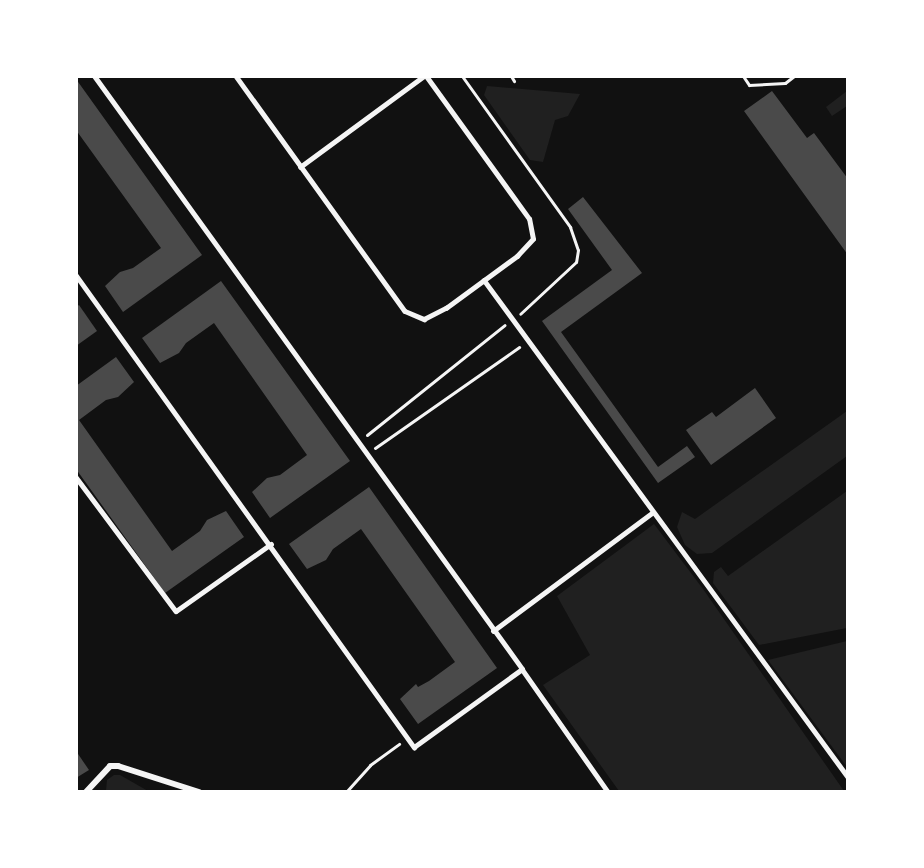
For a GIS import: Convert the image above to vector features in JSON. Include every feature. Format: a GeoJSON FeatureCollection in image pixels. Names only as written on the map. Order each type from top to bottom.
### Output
{"type":"FeatureCollection","features":[{"type":"Feature","properties":{"kind":"street"},"geometry":{"type":"LineString","coordinates":[[86,792],[110,766],[199,792]]}},
{"type":"Feature","properties":{"kind":"lane"},"geometry":{"type":"LineString","coordinates":[[94,76],[493,632],[522,669],[608,792]]}},
{"type":"Feature","properties":{"kind":"lane"},"geometry":{"type":"LineString","coordinates":[[236,76],[300,167],[405,311],[414,318],[434,316],[527,248],[534,239],[534,229],[425,76],[300,167]]}},
{"type":"Feature","properties":{"kind":"lane"},"geometry":{"type":"LineString","coordinates":[[76,275],[271,543],[414,747],[522,669]]}},
{"type":"Feature","properties":{"kind":"lane"},"geometry":{"type":"LineString","coordinates":[[484,280],[848,777]]}},
{"type":"Feature","properties":{"kind":"lane"},"geometry":{"type":"LineString","coordinates":[[76,477],[176,611],[271,543]]}},
{"type":"Feature","properties":{"kind":"lane"},"geometry":{"type":"LineString","coordinates":[[493,632],[653,512]]}},
{"type":"Feature","properties":{"kind":"path"},"geometry":{"type":"LineString","coordinates":[[511,76],[514,81]]}},
{"type":"Feature","properties":{"kind":"path"},"geometry":{"type":"LineString","coordinates":[[743,76],[749,85],[785,83],[794,76]]}},
{"type":"Feature","properties":{"kind":"path"},"geometry":{"type":"LineString","coordinates":[[358,443],[504,326]]}},
{"type":"Feature","properties":{"kind":"path"},"geometry":{"type":"LineString","coordinates":[[366,454],[518,348]]}},
{"type":"Feature","properties":{"kind":"path"},"geometry":{"type":"LineString","coordinates":[[346,792],[370,765],[407,738]]}},
{"type":"Feature","properties":{"kind":"shaded area"},"geometry":{"type":"Polygon","coordinates":[[[487,86],[580,94],[568,116],[555,120],[543,162],[530,160],[484,95],[487,86]]]}},
{"type":"Feature","properties":{"kind":"shaded area"},"geometry":{"type":"Polygon","coordinates":[[[847,91],[847,106],[832,116],[826,107],[847,91]]]}},
{"type":"Feature","properties":{"kind":"shaded area"},"geometry":{"type":"Polygon","coordinates":[[[847,411],[847,456],[712,553],[697,554],[685,545],[677,527],[682,512],[695,519],[847,411]]]}},
{"type":"Feature","properties":{"kind":"shaded area"},"geometry":{"type":"Polygon","coordinates":[[[847,491],[847,628],[759,645],[713,583],[714,572],[721,567],[728,576],[847,491]]]}},
{"type":"Feature","properties":{"kind":"shaded area"},"geometry":{"type":"Polygon","coordinates":[[[654,524],[703,589],[844,791],[619,791],[543,685],[590,655],[557,596],[654,524]]]}},
{"type":"Feature","properties":{"kind":"shaded area"},"geometry":{"type":"Polygon","coordinates":[[[848,641],[847,767],[768,660],[848,641]]]}},
{"type":"Feature","properties":{"kind":"shaded area"},"geometry":{"type":"Polygon","coordinates":[[[114,775],[120,775],[148,791],[106,791],[107,780],[114,775]]]}},
{"type":"Feature","properties":{"kind":"building"},"geometry":{"type":"Polygon","coordinates":[[[76,79],[202,255],[123,312],[105,286],[120,272],[133,268],[161,248],[76,130],[76,79]]]}},
{"type":"Feature","properties":{"kind":"building"},"geometry":{"type":"Polygon","coordinates":[[[772,91],[807,138],[814,133],[848,179],[848,255],[744,111],[772,91]]]}},
{"type":"Feature","properties":{"kind":"building"},"geometry":{"type":"Polygon","coordinates":[[[583,197],[642,273],[561,332],[658,467],[687,446],[695,457],[658,483],[542,321],[612,270],[568,209],[583,197]]]}},
{"type":"Feature","properties":{"kind":"building"},"geometry":{"type":"Polygon","coordinates":[[[221,281],[350,461],[270,518],[252,492],[267,478],[280,475],[307,455],[214,323],[186,343],[179,353],[160,363],[142,338],[221,281]]]}},
{"type":"Feature","properties":{"kind":"building"},"geometry":{"type":"Polygon","coordinates":[[[79,305],[97,331],[76,346],[76,307],[79,305]]]}},
{"type":"Feature","properties":{"kind":"building"},"geometry":{"type":"Polygon","coordinates":[[[116,357],[134,382],[118,397],[106,400],[79,420],[172,551],[200,531],[207,520],[226,511],[244,537],[165,593],[76,469],[76,386],[116,357]]]}},
{"type":"Feature","properties":{"kind":"building"},"geometry":{"type":"Polygon","coordinates":[[[755,388],[776,418],[711,465],[686,430],[712,412],[716,417],[755,388]]]}},
{"type":"Feature","properties":{"kind":"building"},"geometry":{"type":"Polygon","coordinates":[[[369,487],[497,668],[418,724],[400,699],[416,684],[418,687],[429,681],[455,662],[361,529],[333,549],[326,560],[307,569],[289,544],[369,487]]]}},
{"type":"Feature","properties":{"kind":"building"},"geometry":{"type":"Polygon","coordinates":[[[76,751],[89,770],[76,778],[76,751]]]}}]}
